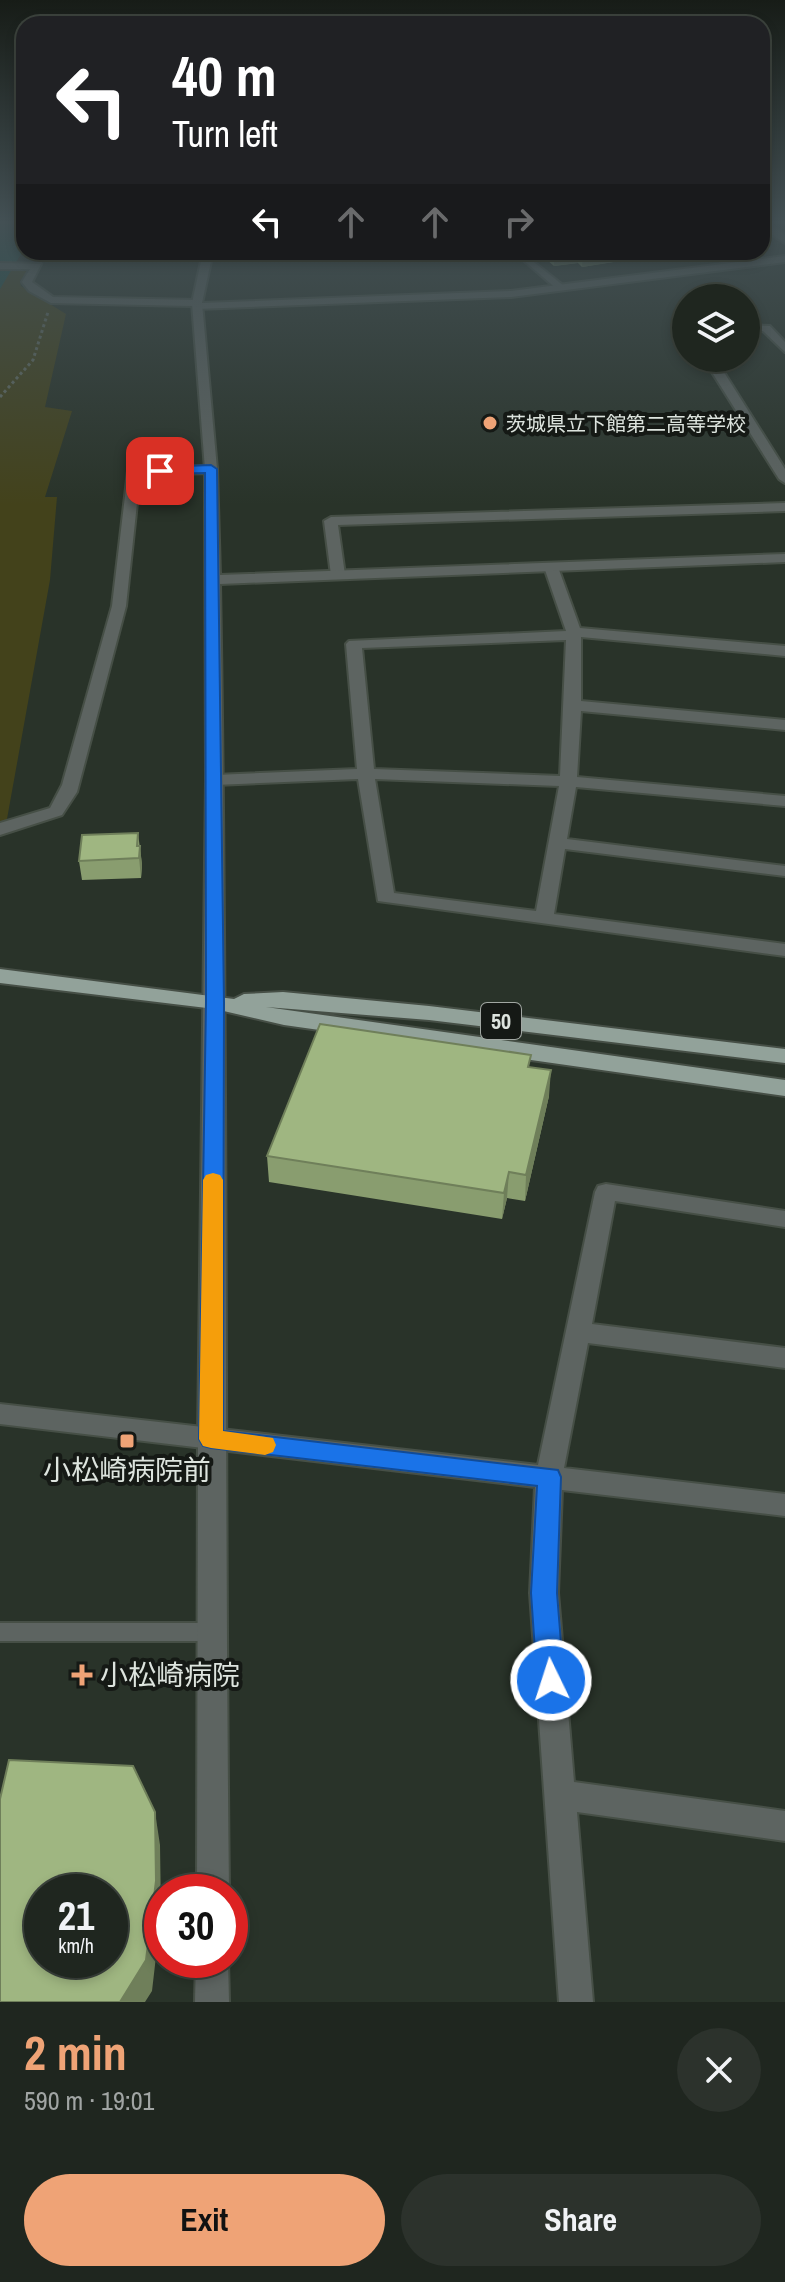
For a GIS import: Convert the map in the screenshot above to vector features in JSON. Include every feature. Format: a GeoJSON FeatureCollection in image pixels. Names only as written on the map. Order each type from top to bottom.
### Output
{"type":"FeatureCollection","features":[{"type":"Feature","properties":{"kind":"highway","name":"50"},"geometry":{"type":"LineString","coordinates":[[0,976],[215,1002],[284,1018],[785,1088]]}},
{"type":"Feature","properties":{"kind":"highway","name":"50"},"geometry":{"type":"LineString","coordinates":[[215,1002],[283,999],[429,1013],[785,1056]]}},
{"type":"Feature","properties":{"kind":"street"},"geometry":{"type":"LineString","coordinates":[[198,317],[211,469],[215,780],[211,1439],[213,1874]]}},
{"type":"Feature","properties":{"kind":"street"},"geometry":{"type":"LineString","coordinates":[[760,328],[766,328],[785,349]]}},
{"type":"Feature","properties":{"kind":"street"},"geometry":{"type":"LineString","coordinates":[[718,372],[785,479]]}},
{"type":"Feature","properties":{"kind":"street"},"geometry":{"type":"LineString","coordinates":[[0,830],[12,821],[51,816],[61,806],[77,771],[78,751],[104,670],[119,605],[134,471],[211,469]]}},
{"type":"Feature","properties":{"kind":"street"},"geometry":{"type":"LineString","coordinates":[[338,575],[331,521],[785,507]]}},
{"type":"Feature","properties":{"kind":"street"},"geometry":{"type":"LineString","coordinates":[[211,580],[785,558]]}},
{"type":"Feature","properties":{"kind":"street"},"geometry":{"type":"LineString","coordinates":[[544,918],[568,781],[573,705],[574,634],[551,567]]}},
{"type":"Feature","properties":{"kind":"street"},"geometry":{"type":"LineString","coordinates":[[785,651],[574,634],[354,644],[366,774],[385,897],[785,950]]}},
{"type":"Feature","properties":{"kind":"street"},"geometry":{"type":"LineString","coordinates":[[573,705],[785,725]]}},
{"type":"Feature","properties":{"kind":"street"},"geometry":{"type":"LineString","coordinates":[[215,780],[366,774],[568,781],[785,801]]}},
{"type":"Feature","properties":{"kind":"street"},"geometry":{"type":"LineString","coordinates":[[559,843],[785,871]]}},
{"type":"Feature","properties":{"kind":"street"},"geometry":{"type":"LineString","coordinates":[[576,2002],[544,1593],[549,1477],[606,1192],[785,1219]]}},
{"type":"Feature","properties":{"kind":"street"},"geometry":{"type":"LineString","coordinates":[[578,1332],[785,1358]]}},
{"type":"Feature","properties":{"kind":"street"},"geometry":{"type":"LineString","coordinates":[[0,1414],[785,1505]]}},
{"type":"Feature","properties":{"kind":"street"},"geometry":{"type":"LineString","coordinates":[[560,1795],[785,1826]]}},
{"type":"Feature","properties":{"kind":"street"},"geometry":{"type":"LineString","coordinates":[[212,1978],[212,2002]]}},
{"type":"Feature","properties":{"kind":"lane"},"geometry":{"type":"LineString","coordinates":[[0,1632],[214,1632]]}},
{"type":"Feature","properties":{"kind":"path"},"geometry":{"type":"LineString","coordinates":[[0,397],[33,366],[47,317]]}},
{"type":"Feature","properties":{"kind":"shaded area"},"geometry":{"type":"Polygon","coordinates":[[[0,317],[65,317],[45,407],[72,411],[45,497],[57,497],[50,580],[7,819],[0,824],[0,317]]]}},
{"type":"Feature","properties":{"kind":"building"},"geometry":{"type":"Polygon","coordinates":[[[138,833],[139,858],[79,861],[82,835],[138,833]]]}},
{"type":"Feature","properties":{"kind":"building"},"geometry":{"type":"Polygon","coordinates":[[[320,1024],[531,1055],[528,1067],[551,1070],[526,1175],[509,1172],[504,1193],[267,1156],[320,1024]]]}},
{"type":"Feature","properties":{"kind":"building"},"geometry":{"type":"Polygon","coordinates":[[[9,1760],[133,1766],[155,1812],[156,1874],[144,1874],[144,1963],[120,2002],[0,2002],[0,1799],[9,1760]]]}},
{"type":"Feature","properties":{"kind":"slow traffic"},"geometry":{"type":"LineString","coordinates":[[213,1180],[211,1439],[265,1445]]}},
{"type":"Feature","properties":{"kind":"place","name":"茨城県立下館第二高等学校"},"geometry":{"type":"Point","coordinates":[490,423]}},
{"type":"Feature","properties":{"kind":"place","name":"小松崎病院前"},"geometry":{"type":"Point","coordinates":[127,1441]}},
{"type":"Feature","properties":{"kind":"place","name":"小松崎病院"},"geometry":{"type":"Point","coordinates":[82,1675]}},
{"type":"Feature","properties":{"kind":"route"},"geometry":{"type":"LineString","coordinates":[[160,471],[211,469],[215,1002],[211,1439],[549,1477],[544,1593],[551,1680]]}}]}
